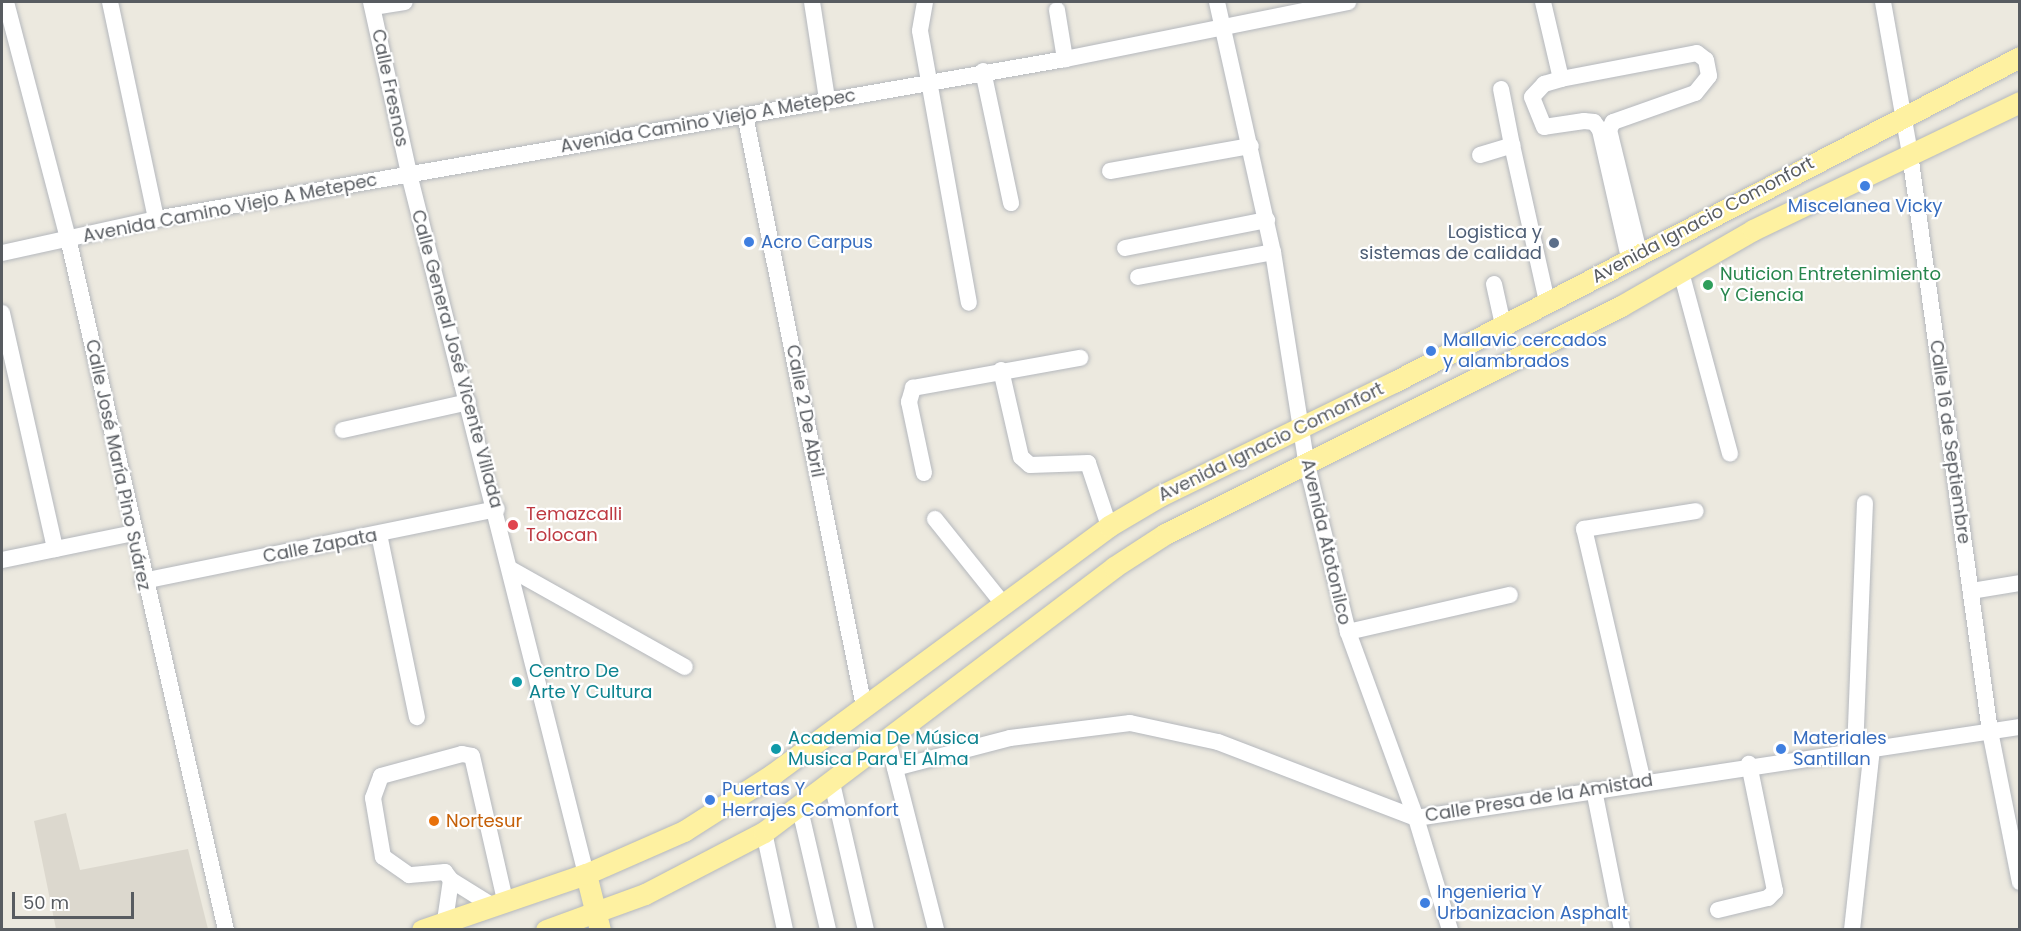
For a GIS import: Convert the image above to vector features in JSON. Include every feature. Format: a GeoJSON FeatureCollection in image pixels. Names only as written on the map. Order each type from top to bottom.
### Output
{"type":"FeatureCollection","features":[{"type":"Feature","properties":{"kind":"main road","name":"Avenida Ignacio Comonfort"},"geometry":{"type":"LineString","coordinates":[[423,930],[498,902],[586,874],[684,831],[726,806],[864,707],[1109,526],[1201,473],[1301,428],[1503,325],[1904,114],[2019,57]]}},
{"type":"Feature","properties":{"kind":"main road","name":"Avenida Ignacio Comonfort"},"geometry":{"type":"LineString","coordinates":[[546,930],[598,921],[764,832],[888,741],[1114,567],[1165,534],[1306,461],[1620,306],[1753,230],[2019,102]]}},
{"type":"Feature","properties":{"kind":"main road","name":"Calle General José Vicente Villada"},"geometry":{"type":"LineString","coordinates":[[586,874],[598,921]]}},
{"type":"Feature","properties":{"kind":"street","name":"Calle José María Pino Suárez"},"geometry":{"type":"LineString","coordinates":[[6,2],[68,238],[143,581],[226,930]]}},
{"type":"Feature","properties":{"kind":"street"},"geometry":{"type":"LineString","coordinates":[[110,2],[156,219]]}},
{"type":"Feature","properties":{"kind":"street"},"geometry":{"type":"LineString","coordinates":[[372,4],[405,2]]}},
{"type":"Feature","properties":{"kind":"street"},"geometry":{"type":"LineString","coordinates":[[812,2],[827,99]]}},
{"type":"Feature","properties":{"kind":"street"},"geometry":{"type":"LineString","coordinates":[[925,2],[919,25],[969,303]]}},
{"type":"Feature","properties":{"kind":"street","name":"Avenida Atotonilco"},"geometry":{"type":"LineString","coordinates":[[1217,2],[1267,220],[1306,461],[1348,632],[1416,818],[1450,930]]}},
{"type":"Feature","properties":{"kind":"street","name":"Avenida Camino Viejo A Metepec"},"geometry":{"type":"LineString","coordinates":[[2,253],[156,219],[1065,58],[1222,25],[1270,9],[1348,2]]}},
{"type":"Feature","properties":{"kind":"street"},"geometry":{"type":"LineString","coordinates":[[1543,2],[1561,79]]}},
{"type":"Feature","properties":{"kind":"street","name":"Calle 16 de Septiembre"},"geometry":{"type":"LineString","coordinates":[[1883,2],[1910,154],[1990,731],[2019,882]]}},
{"type":"Feature","properties":{"kind":"street","name":"Calle Fresnos"},"geometry":{"type":"LineString","coordinates":[[372,4],[409,174]]}},
{"type":"Feature","properties":{"kind":"street"},"geometry":{"type":"LineString","coordinates":[[1057,10],[1065,58]]}},
{"type":"Feature","properties":{"kind":"street"},"geometry":{"type":"LineString","coordinates":[[1697,52],[1706,60],[1709,76],[1695,93],[1613,122],[1610,130],[1634,255],[1600,130],[1594,122],[1584,121],[1544,127],[1537,116],[1532,97],[1544,84],[1561,79],[1697,52]]}},
{"type":"Feature","properties":{"kind":"street"},"geometry":{"type":"LineString","coordinates":[[983,71],[1011,203]]}},
{"type":"Feature","properties":{"kind":"street"},"geometry":{"type":"LineString","coordinates":[[1501,89],[1547,302]]}},
{"type":"Feature","properties":{"kind":"street","name":"Calle 2 De Abril"},"geometry":{"type":"LineString","coordinates":[[745,115],[864,707]]}},
{"type":"Feature","properties":{"kind":"street"},"geometry":{"type":"LineString","coordinates":[[1480,155],[1512,145]]}},
{"type":"Feature","properties":{"kind":"street"},"geometry":{"type":"LineString","coordinates":[[1110,171],[1251,146]]}},
{"type":"Feature","properties":{"kind":"street","name":"Calle General José Vicente Villada"},"geometry":{"type":"LineString","coordinates":[[409,174],[497,509],[586,874]]}},
{"type":"Feature","properties":{"kind":"street"},"geometry":{"type":"LineString","coordinates":[[1125,248],[1267,220]]}},
{"type":"Feature","properties":{"kind":"street"},"geometry":{"type":"LineString","coordinates":[[1138,277],[1273,252]]}},
{"type":"Feature","properties":{"kind":"street"},"geometry":{"type":"LineString","coordinates":[[1681,272],[1730,453]]}},
{"type":"Feature","properties":{"kind":"street"},"geometry":{"type":"LineString","coordinates":[[1494,284],[1503,325]]}},
{"type":"Feature","properties":{"kind":"street"},"geometry":{"type":"LineString","coordinates":[[2,314],[56,549]]}},
{"type":"Feature","properties":{"kind":"street"},"geometry":{"type":"LineString","coordinates":[[924,473],[909,402],[913,388],[1001,370],[1080,358]]}},
{"type":"Feature","properties":{"kind":"street"},"geometry":{"type":"LineString","coordinates":[[1001,370],[1021,457],[1030,465],[1088,463],[1109,526]]}},
{"type":"Feature","properties":{"kind":"street"},"geometry":{"type":"LineString","coordinates":[[343,430],[468,402]]}},
{"type":"Feature","properties":{"kind":"street"},"geometry":{"type":"LineString","coordinates":[[1855,751],[1864,503]]}},
{"type":"Feature","properties":{"kind":"street","name":"Calle Zapata"},"geometry":{"type":"LineString","coordinates":[[143,581],[497,509]]}},
{"type":"Feature","properties":{"kind":"street"},"geometry":{"type":"LineString","coordinates":[[1642,782],[1584,529],[1696,511]]}},
{"type":"Feature","properties":{"kind":"street"},"geometry":{"type":"LineString","coordinates":[[935,519],[1003,604]]}},
{"type":"Feature","properties":{"kind":"street"},"geometry":{"type":"LineString","coordinates":[[2,560],[134,533]]}},
{"type":"Feature","properties":{"kind":"street"},"geometry":{"type":"LineString","coordinates":[[379,534],[417,717]]}},
{"type":"Feature","properties":{"kind":"street"},"geometry":{"type":"LineString","coordinates":[[512,570],[685,667]]}},
{"type":"Feature","properties":{"kind":"street"},"geometry":{"type":"LineString","coordinates":[[1971,591],[2019,582]]}},
{"type":"Feature","properties":{"kind":"street"},"geometry":{"type":"LineString","coordinates":[[1348,632],[1509,595]]}},
{"type":"Feature","properties":{"kind":"street","name":"Calle Presa de la Amistad"},"geometry":{"type":"LineString","coordinates":[[895,768],[1010,738],[1130,723],[1218,742],[1416,818],[1749,764],[2019,727]]}},
{"type":"Feature","properties":{"kind":"street"},"geometry":{"type":"LineString","coordinates":[[888,741],[936,930]]}},
{"type":"Feature","properties":{"kind":"street"},"geometry":{"type":"LineString","coordinates":[[1852,930],[1872,748]]}},
{"type":"Feature","properties":{"kind":"street"},"geometry":{"type":"LineString","coordinates":[[462,754],[472,756],[476,768],[498,902],[451,880],[445,872],[409,875],[383,857],[374,798],[381,776],[462,754]]}},
{"type":"Feature","properties":{"kind":"street"},"geometry":{"type":"LineString","coordinates":[[1718,910],[1768,898],[1775,891],[1749,764]]}},
{"type":"Feature","properties":{"kind":"street"},"geometry":{"type":"LineString","coordinates":[[832,783],[866,930]]}},
{"type":"Feature","properties":{"kind":"street"},"geometry":{"type":"LineString","coordinates":[[1594,790],[1622,930]]}},
{"type":"Feature","properties":{"kind":"street"},"geometry":{"type":"LineString","coordinates":[[799,805],[828,930]]}},
{"type":"Feature","properties":{"kind":"street"},"geometry":{"type":"LineString","coordinates":[[764,832],[785,930]]}},
{"type":"Feature","properties":{"kind":"street"},"geometry":{"type":"LineString","coordinates":[[445,921],[451,880]]}},
{"type":"Feature","properties":{"kind":"shaded area"},"geometry":{"type":"Polygon","coordinates":[[[66,813],[80,870],[188,849],[208,929],[56,929],[34,821],[66,813]]]}},
{"type":"Feature","properties":{"kind":"place","name":"Miscelanea Vicky"},"geometry":{"type":"Point","coordinates":[1865,186]}},
{"type":"Feature","properties":{"kind":"place","name":"Acro Carpus"},"geometry":{"type":"Point","coordinates":[749,242]}},
{"type":"Feature","properties":{"kind":"place","name":"Logistica y sistemas de calidad"},"geometry":{"type":"Point","coordinates":[1554,243]}},
{"type":"Feature","properties":{"kind":"place","name":"Nuticion Entretenimiento Y Ciencia"},"geometry":{"type":"Point","coordinates":[1708,285]}},
{"type":"Feature","properties":{"kind":"place","name":"Mallavic cercados y alambrados"},"geometry":{"type":"Point","coordinates":[1431,351]}},
{"type":"Feature","properties":{"kind":"place","name":"Temazcalli Tolocan"},"geometry":{"type":"Point","coordinates":[513,525]}},
{"type":"Feature","properties":{"kind":"place","name":"Centro De Arte Y Cultura"},"geometry":{"type":"Point","coordinates":[517,682]}},
{"type":"Feature","properties":{"kind":"place","name":"Academia De Música Musica Para El Alma"},"geometry":{"type":"Point","coordinates":[776,749]}},
{"type":"Feature","properties":{"kind":"place","name":"Materiales Santillan"},"geometry":{"type":"Point","coordinates":[1781,749]}},
{"type":"Feature","properties":{"kind":"place","name":"Puertas Y Herrajes Comonfort"},"geometry":{"type":"Point","coordinates":[710,800]}},
{"type":"Feature","properties":{"kind":"place","name":"Nortesur"},"geometry":{"type":"Point","coordinates":[434,821]}},
{"type":"Feature","properties":{"kind":"place","name":"Ingenieria Y Urbanizacion Asphalt"},"geometry":{"type":"Point","coordinates":[1425,903]}}]}
